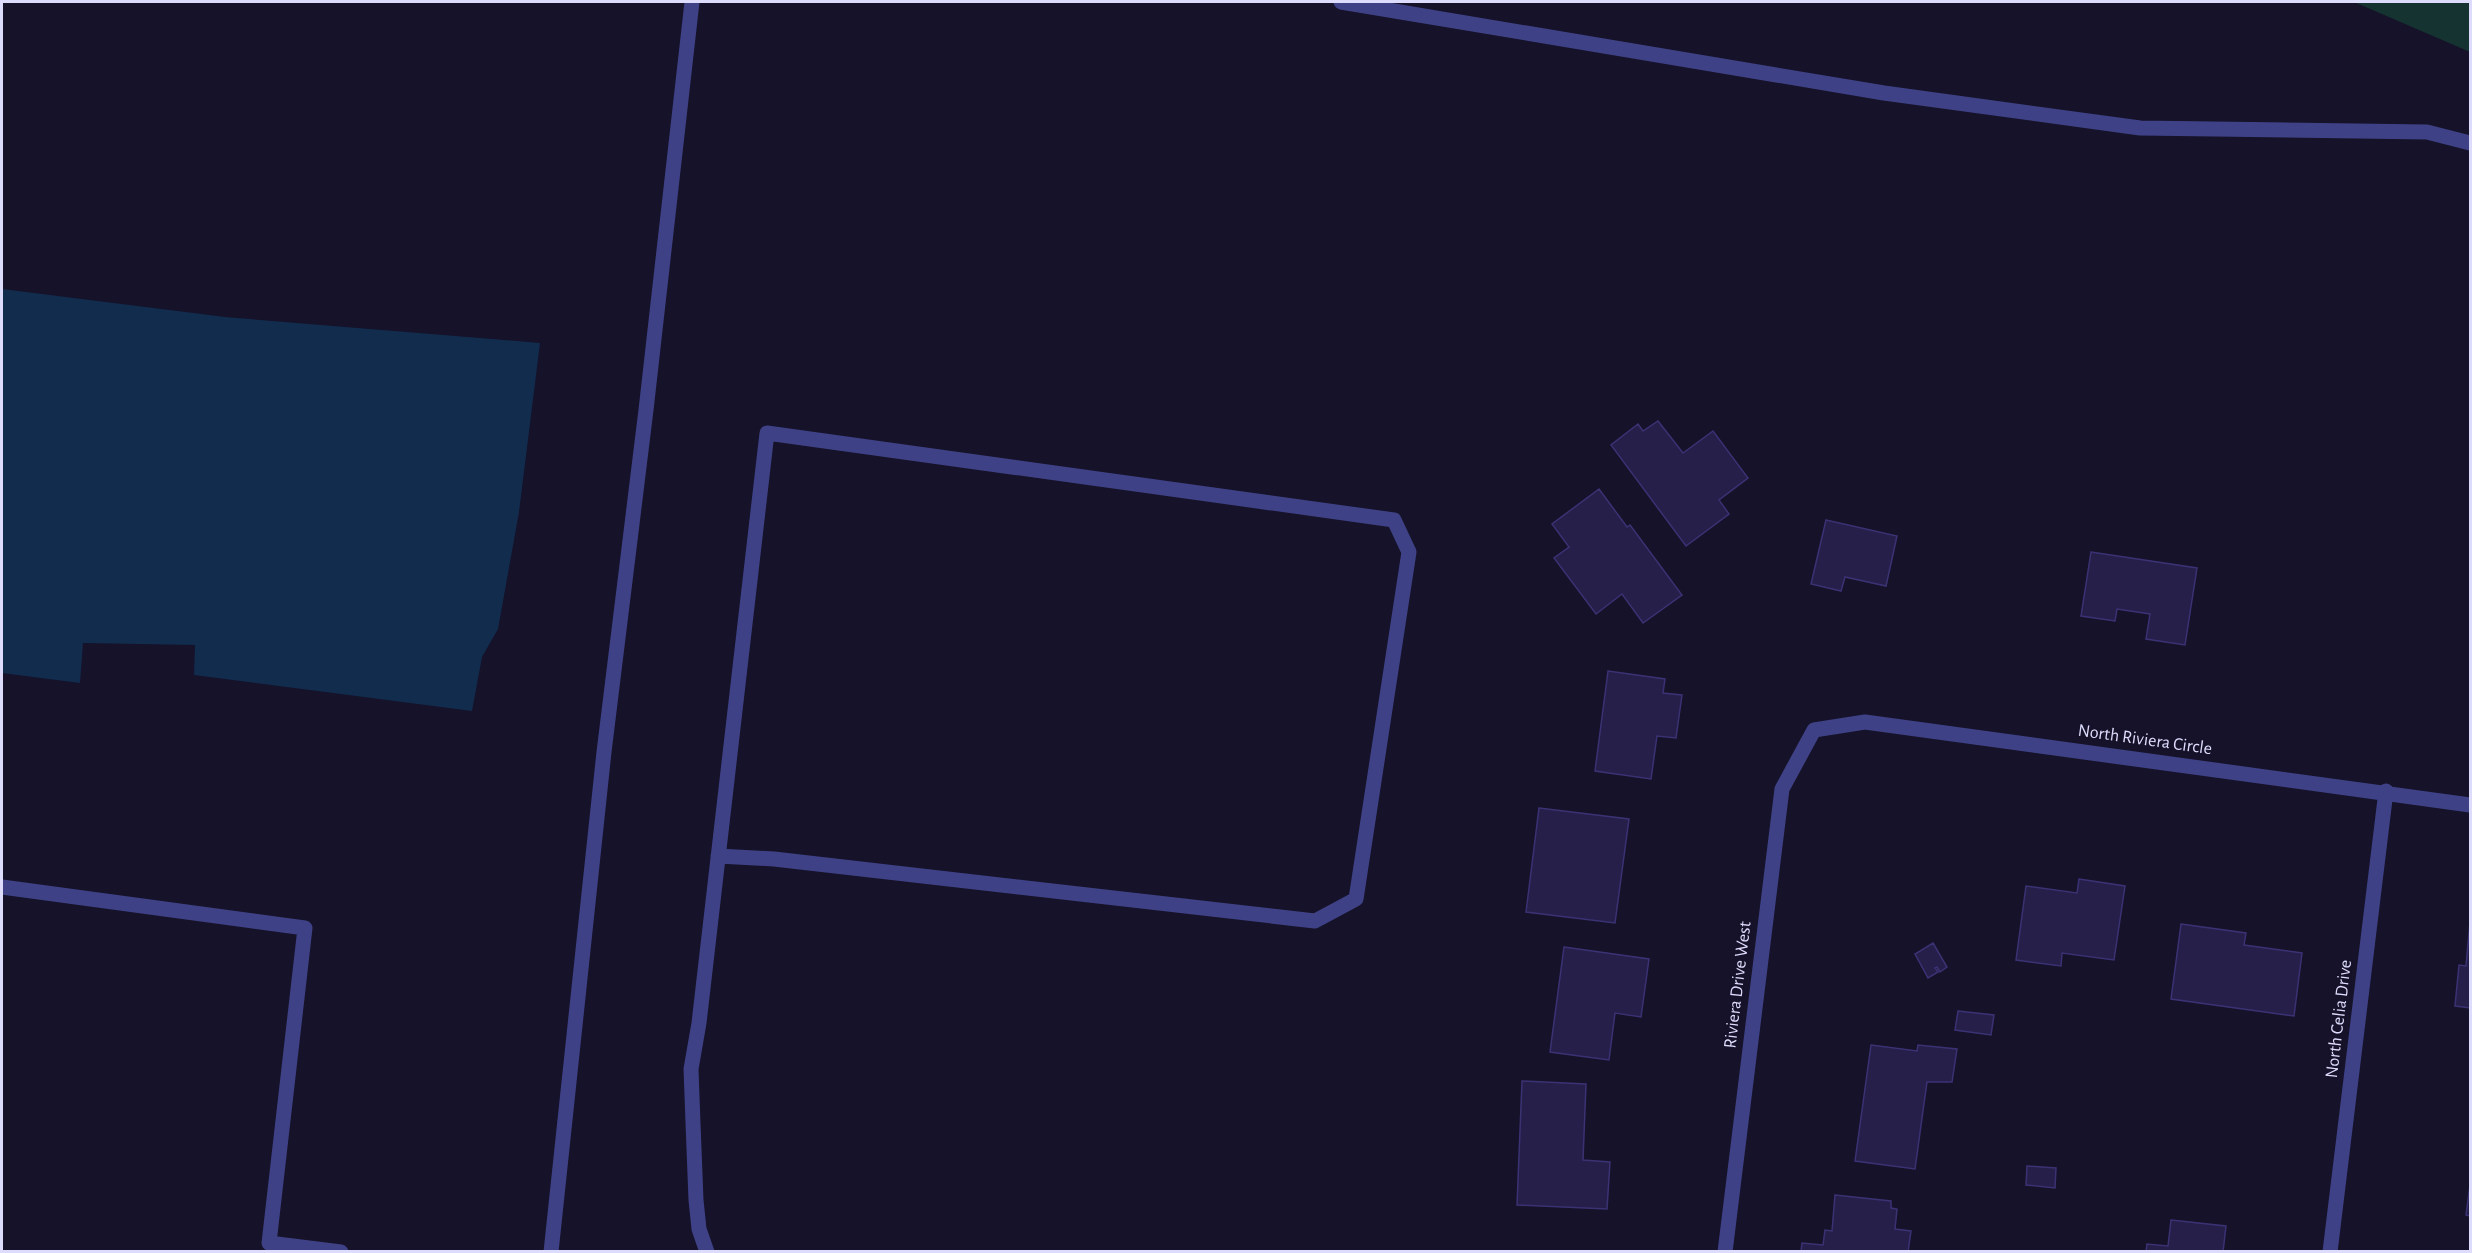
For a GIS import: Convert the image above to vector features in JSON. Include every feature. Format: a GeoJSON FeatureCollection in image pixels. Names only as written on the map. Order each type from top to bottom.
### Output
{"type":"FeatureCollection","features":[{"type":"Feature","properties":{"kind":"street"},"geometry":{"type":"LineString","coordinates":[[551,1251],[604,752],[646,410],[692,2]]}},
{"type":"Feature","properties":{"kind":"street"},"geometry":{"type":"LineString","coordinates":[[1341,2],[1884,93],[2140,128],[2427,132],[2470,142]]}},
{"type":"Feature","properties":{"kind":"street"},"geometry":{"type":"LineString","coordinates":[[707,1251],[699,1229],[696,1200],[691,1069],[699,1023],[718,856],[767,433],[1394,520],[1409,552],[1356,898],[1315,921],[774,859],[718,856]]}},
{"type":"Feature","properties":{"kind":"street","name":"North Riviera Circle"},"geometry":{"type":"LineString","coordinates":[[1814,730],[1865,722],[2470,805]]}},
{"type":"Feature","properties":{"kind":"street","name":"Riviera Drive West"},"geometry":{"type":"LineString","coordinates":[[1725,1251],[1782,789],[1814,730]]}},
{"type":"Feature","properties":{"kind":"street","name":"North Celia Drive"},"geometry":{"type":"LineString","coordinates":[[2330,1251],[2386,792]]}},
{"type":"Feature","properties":{"kind":"street"},"geometry":{"type":"LineString","coordinates":[[2,887],[305,928],[269,1243],[341,1251]]}},
{"type":"Feature","properties":{"kind":"green space"},"geometry":{"type":"Polygon","coordinates":[[[2354,2],[2470,2],[2470,52],[2354,2]]]}},
{"type":"Feature","properties":{"kind":"water"},"geometry":{"type":"Polygon","coordinates":[[[2,289],[225,317],[540,343],[519,512],[498,629],[482,657],[472,711],[194,675],[195,645],[83,643],[80,683],[2,673],[2,289]]]}},
{"type":"Feature","properties":{"kind":"building"},"geometry":{"type":"Polygon","coordinates":[[[1658,421],[1683,453],[1713,431],[1748,478],[1719,500],[1729,514],[1686,546],[1611,445],[1638,424],[1643,431],[1658,421]]]}},
{"type":"Feature","properties":{"kind":"building"},"geometry":{"type":"Polygon","coordinates":[[[1599,489],[1627,527],[1630,525],[1682,595],[1643,623],[1622,594],[1596,614],[1554,558],[1569,547],[1552,524],[1599,489]]]}},
{"type":"Feature","properties":{"kind":"building"},"geometry":{"type":"Polygon","coordinates":[[[1826,520],[1897,536],[1886,586],[1845,577],[1841,591],[1811,584],[1826,520]]]}},
{"type":"Feature","properties":{"kind":"building"},"geometry":{"type":"Polygon","coordinates":[[[2091,552],[2197,568],[2185,645],[2146,639],[2150,614],[2117,609],[2115,621],[2081,616],[2091,552]]]}},
{"type":"Feature","properties":{"kind":"building"},"geometry":{"type":"Polygon","coordinates":[[[1608,671],[1665,679],[1663,693],[1682,695],[1676,738],[1657,736],[1651,779],[1595,771],[1608,671]]]}},
{"type":"Feature","properties":{"kind":"building"},"geometry":{"type":"Polygon","coordinates":[[[1539,808],[1629,819],[1615,923],[1526,912],[1539,808]]]}},
{"type":"Feature","properties":{"kind":"building"},"geometry":{"type":"Polygon","coordinates":[[[2079,879],[2125,886],[2114,960],[2062,953],[2061,966],[2016,960],[2026,886],[2077,893],[2079,879]]]}},
{"type":"Feature","properties":{"kind":"building"},"geometry":{"type":"Polygon","coordinates":[[[2470,922],[2470,1008],[2455,1006],[2459,965],[2466,966],[2470,922]]]}},
{"type":"Feature","properties":{"kind":"building"},"geometry":{"type":"Polygon","coordinates":[[[2181,924],[2246,933],[2244,945],[2302,953],[2294,1016],[2171,999],[2181,924]]]}},
{"type":"Feature","properties":{"kind":"building"},"geometry":{"type":"Polygon","coordinates":[[[1933,943],[1947,967],[1940,972],[1937,967],[1935,968],[1938,972],[1928,978],[1915,954],[1933,943]]]}},
{"type":"Feature","properties":{"kind":"building"},"geometry":{"type":"Polygon","coordinates":[[[1564,947],[1649,959],[1641,1017],[1615,1013],[1609,1060],[1550,1052],[1564,947]]]}},
{"type":"Feature","properties":{"kind":"building"},"geometry":{"type":"Polygon","coordinates":[[[1958,1011],[1994,1015],[1991,1035],[1955,1030],[1958,1011]]]}},
{"type":"Feature","properties":{"kind":"building"},"geometry":{"type":"Polygon","coordinates":[[[1871,1045],[1917,1051],[1918,1045],[1957,1049],[1952,1082],[1927,1082],[1915,1169],[1855,1161],[1871,1045]]]}},
{"type":"Feature","properties":{"kind":"building"},"geometry":{"type":"Polygon","coordinates":[[[1522,1081],[1586,1084],[1583,1160],[1610,1162],[1607,1209],[1517,1205],[1522,1081]]]}},
{"type":"Feature","properties":{"kind":"building"},"geometry":{"type":"Polygon","coordinates":[[[2027,1166],[2056,1168],[2055,1188],[2026,1185],[2027,1166]]]}},
{"type":"Feature","properties":{"kind":"building"},"geometry":{"type":"Polygon","coordinates":[[[2470,1185],[2470,1216],[2466,1215],[2470,1185]]]}},
{"type":"Feature","properties":{"kind":"building"},"geometry":{"type":"Polygon","coordinates":[[[1835,1195],[1891,1201],[1891,1208],[1897,1209],[1895,1229],[1911,1231],[1908,1252],[1801,1252],[1802,1243],[1823,1245],[1825,1230],[1832,1231],[1835,1195]]]}},
{"type":"Feature","properties":{"kind":"building"},"geometry":{"type":"Polygon","coordinates":[[[2171,1220],[2226,1226],[2223,1252],[2146,1252],[2147,1244],[2168,1246],[2171,1220]]]}}]}
